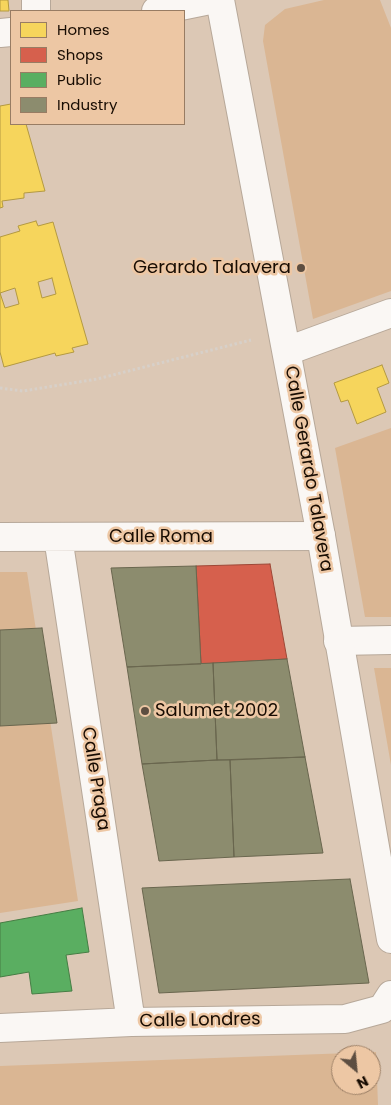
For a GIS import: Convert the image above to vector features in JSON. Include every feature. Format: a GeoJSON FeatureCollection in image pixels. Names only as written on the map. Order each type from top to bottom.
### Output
{"type":"FeatureCollection","features":[{"type":"Feature","properties":{"kind":"street"},"geometry":{"type":"LineString","coordinates":[[161,10],[210,0]]}},
{"type":"Feature","properties":{"kind":"street","name":"Calle Gerardo Talavera"},"geometry":{"type":"LineString","coordinates":[[220,0],[321,536],[391,939]]}},
{"type":"Feature","properties":{"kind":"street"},"geometry":{"type":"LineString","coordinates":[[285,342],[391,313]]}},
{"type":"Feature","properties":{"kind":"street","name":"Calle Roma"},"geometry":{"type":"LineString","coordinates":[[0,537],[321,536]]}},
{"type":"Feature","properties":{"kind":"street","name":"Calle Praga"},"geometry":{"type":"LineString","coordinates":[[58,537],[131,1022]]}},
{"type":"Feature","properties":{"kind":"street"},"geometry":{"type":"LineString","coordinates":[[338,641],[391,640]]}},
{"type":"Feature","properties":{"kind":"street","name":"Calle Londres"},"geometry":{"type":"LineString","coordinates":[[0,1028],[131,1022],[344,1019],[382,1009],[391,995]]}},
{"type":"Feature","properties":{"kind":"path"},"geometry":{"type":"LineString","coordinates":[[0,388],[23,391],[97,380],[285,342]]}},
{"type":"Feature","properties":{"kind":"shaded area"},"geometry":{"type":"Polygon","coordinates":[[[324,0],[380,0],[391,28],[391,291],[313,319],[263,41],[265,25],[285,9],[324,0]]]}},
{"type":"Feature","properties":{"kind":"shaded area"},"geometry":{"type":"Polygon","coordinates":[[[391,428],[391,617],[365,617],[335,448],[391,428]]]}},
{"type":"Feature","properties":{"kind":"shaded area"},"geometry":{"type":"Polygon","coordinates":[[[0,572],[27,572],[78,901],[0,913],[0,572]]]}},
{"type":"Feature","properties":{"kind":"shaded area"},"geometry":{"type":"Polygon","coordinates":[[[374,668],[391,668],[391,765],[374,668]]]}},
{"type":"Feature","properties":{"kind":"shaded area"},"geometry":{"type":"Polygon","coordinates":[[[331,1054],[331,1095],[378,1095],[378,1105],[0,1105],[0,1066],[331,1054]]]}},
{"type":"Feature","properties":{"kind":"building: Homes"},"geometry":{"type":"Polygon","coordinates":[[[0,0],[8,0],[9,11],[0,11],[0,0]]]}},
{"type":"Feature","properties":{"kind":"building: Homes"},"geometry":{"type":"Polygon","coordinates":[[[10,104],[10,125],[26,125],[45,191],[24,193],[24,198],[2,201],[3,207],[0,208],[0,106],[10,104]]]}},
{"type":"Feature","properties":{"kind":"building: Homes"},"geometry":{"type":"Polygon","coordinates":[[[36,221],[38,226],[53,222],[88,344],[72,348],[74,352],[56,356],[55,353],[4,367],[0,352],[0,293],[0,237],[20,231],[18,226],[36,221]],[[52,278],[38,282],[42,298],[56,294],[52,278]],[[15,288],[0,293],[5,308],[19,304],[15,288]]]}},
{"type":"Feature","properties":{"kind":"building: Homes"},"geometry":{"type":"Polygon","coordinates":[[[382,365],[389,383],[377,388],[386,412],[357,424],[348,400],[341,402],[334,383],[382,365]]]}},
{"type":"Feature","properties":{"kind":"building: Shops"},"geometry":{"type":"Polygon","coordinates":[[[270,564],[287,659],[201,664],[196,566],[270,564]]]}},
{"type":"Feature","properties":{"kind":"building: Public"},"geometry":{"type":"Polygon","coordinates":[[[82,908],[89,952],[66,955],[72,991],[32,994],[29,972],[0,977],[0,923],[82,908]]]}},
{"type":"Feature","properties":{"kind":"building: Industry"},"geometry":{"type":"Polygon","coordinates":[[[196,566],[201,664],[127,667],[111,568],[196,566]]]}},
{"type":"Feature","properties":{"kind":"building: Industry"},"geometry":{"type":"Polygon","coordinates":[[[42,628],[57,723],[0,726],[0,630],[42,628]]]}},
{"type":"Feature","properties":{"kind":"building: Industry"},"geometry":{"type":"Polygon","coordinates":[[[287,659],[305,757],[217,760],[213,663],[287,659]]]}},
{"type":"Feature","properties":{"kind":"building: Industry"},"geometry":{"type":"Polygon","coordinates":[[[213,663],[217,760],[142,764],[127,667],[213,663]]]}},
{"type":"Feature","properties":{"kind":"building: Industry"},"geometry":{"type":"Polygon","coordinates":[[[305,757],[323,853],[234,857],[230,760],[305,757]]]}},
{"type":"Feature","properties":{"kind":"building: Industry"},"geometry":{"type":"Polygon","coordinates":[[[230,760],[234,857],[159,861],[142,764],[230,760]]]}},
{"type":"Feature","properties":{"kind":"building: Industry"},"geometry":{"type":"Polygon","coordinates":[[[350,879],[369,983],[159,993],[142,888],[350,879]]]}},
{"type":"Feature","properties":{"kind":"place","name":"Gerardo Talavera"},"geometry":{"type":"Point","coordinates":[301,268]}},
{"type":"Feature","properties":{"kind":"place","name":"Salumet 2002"},"geometry":{"type":"Point","coordinates":[145,711]}}]}
